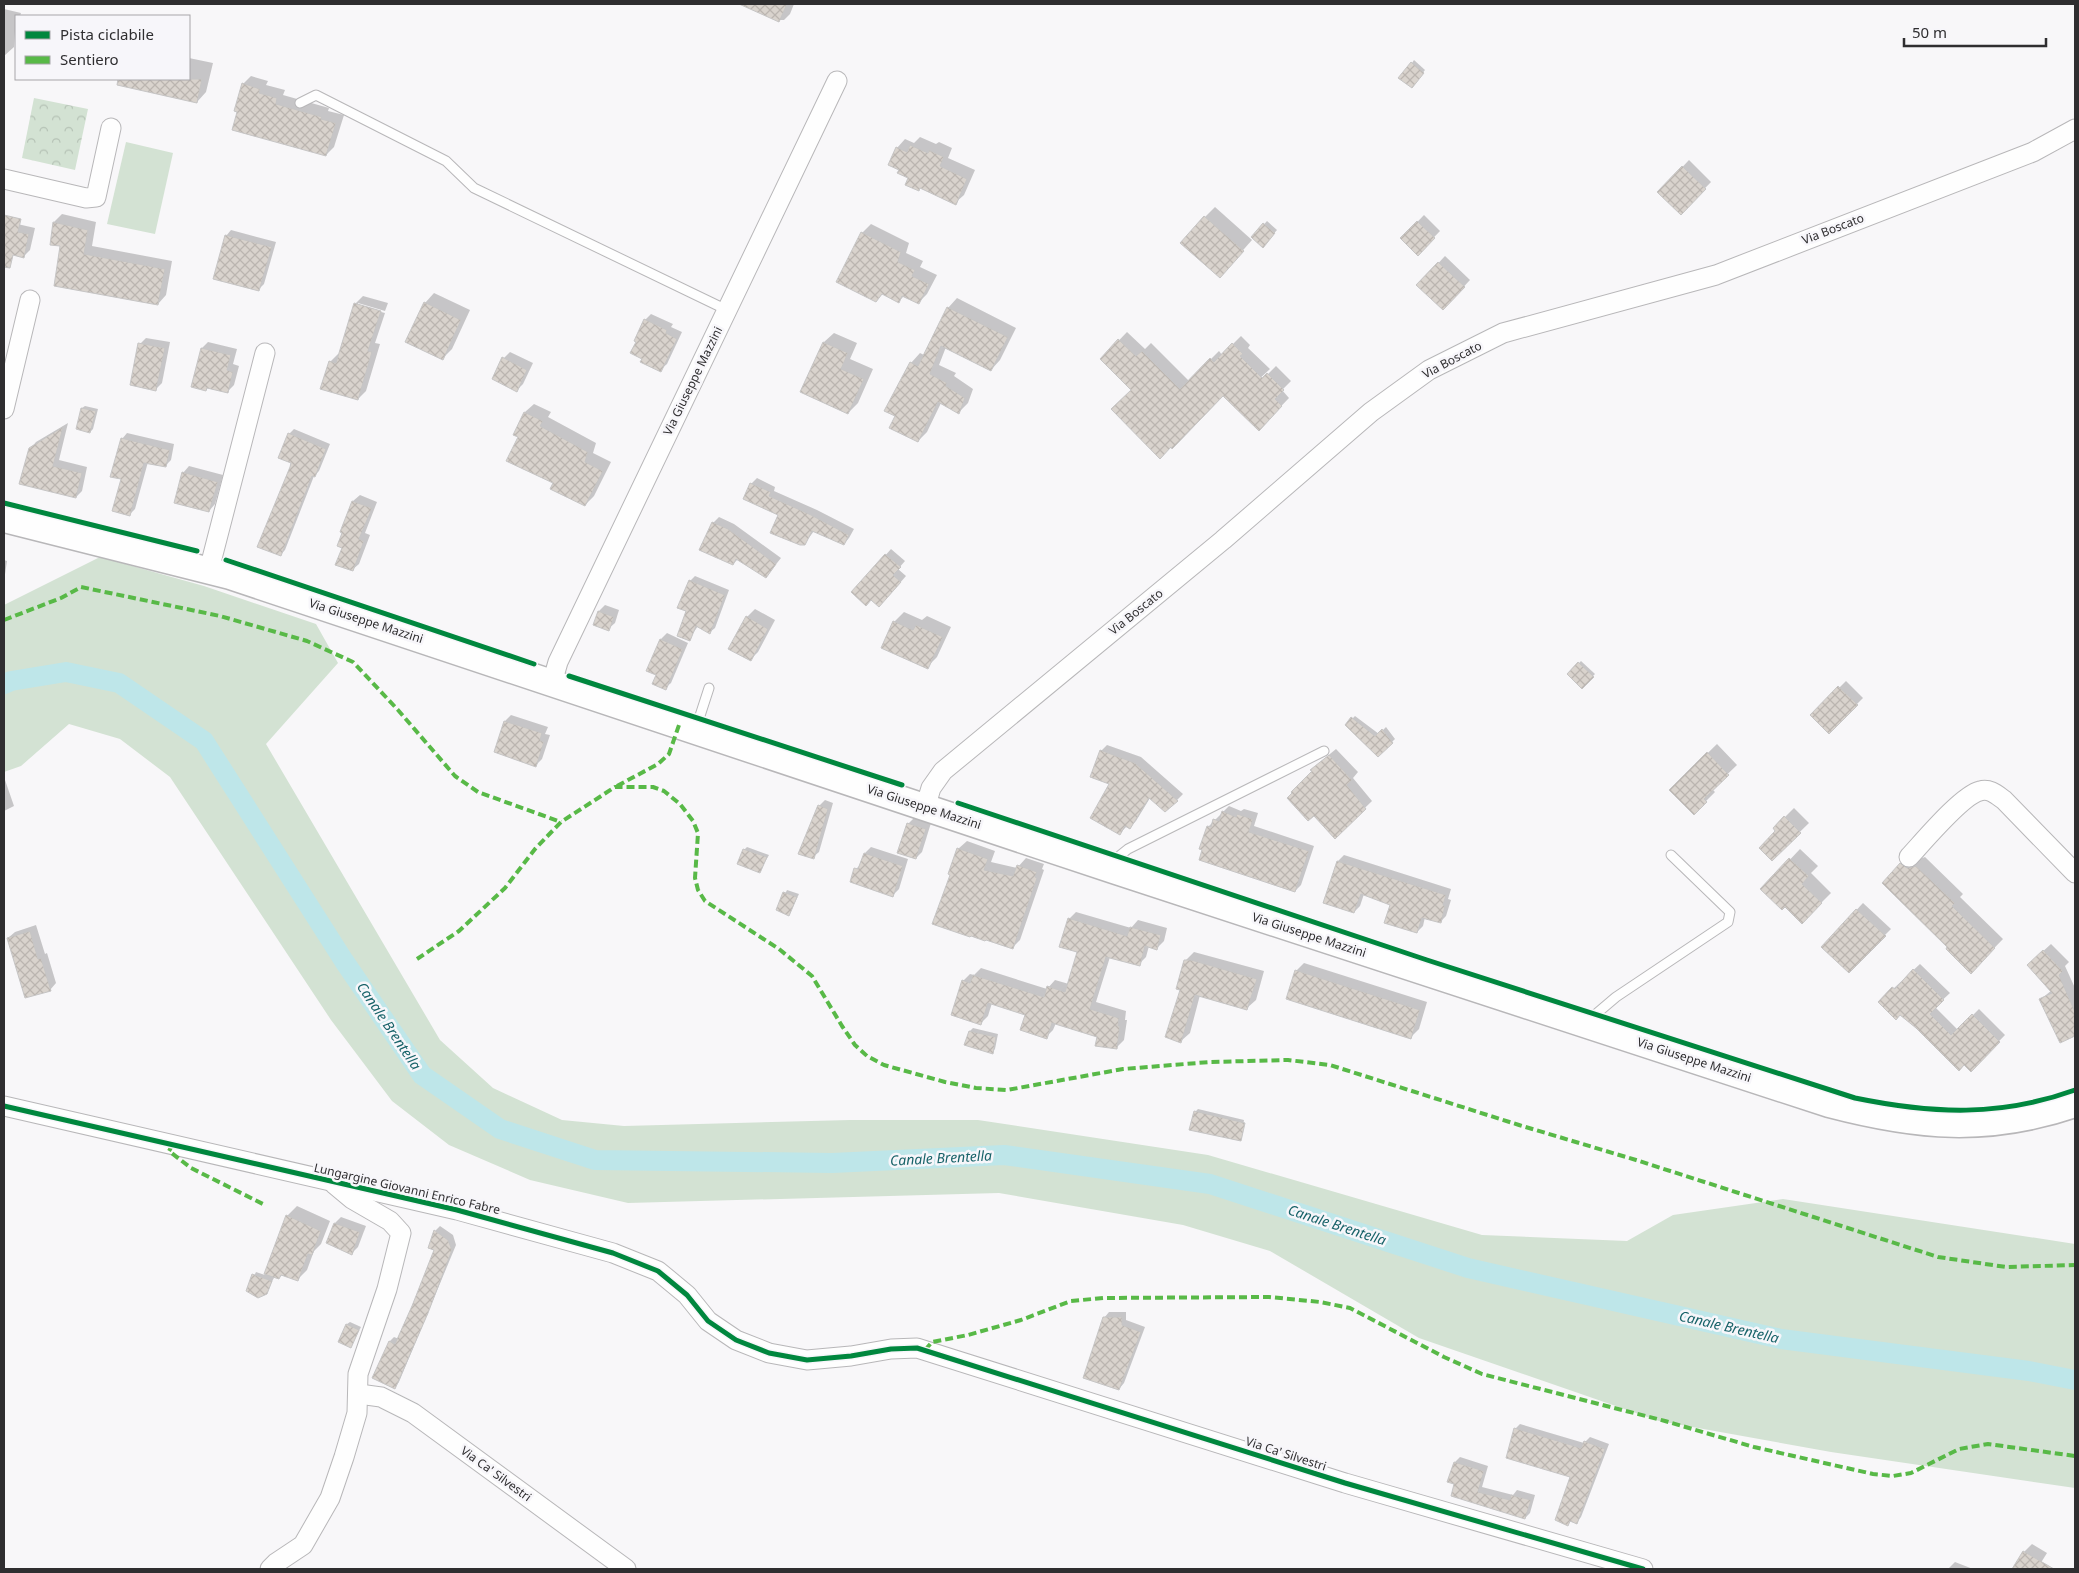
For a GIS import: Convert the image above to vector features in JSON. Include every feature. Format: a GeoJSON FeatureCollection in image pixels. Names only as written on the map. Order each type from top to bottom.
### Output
{"type":"FeatureCollection","features":[{"type":"Feature","properties":{"kind":"main road","name":"Via Giuseppe Mazzini"},"geometry":{"type":"LineString","coordinates":[[4,520],[208,570],[1113,870],[1828,1104],[1902,1120],[1983,1125],[2050,1113],[2075,1104]]}},
{"type":"Feature","properties":{"kind":"street","name":"Via Giuseppe Mazzini"},"geometry":{"type":"LineString","coordinates":[[552,683],[554,671],[837,81]]}},
{"type":"Feature","properties":{"kind":"street"},"geometry":{"type":"LineString","coordinates":[[4,179],[86,198],[96,197],[111,128]]}},
{"type":"Feature","properties":{"kind":"street","name":"Via Boscato"},"geometry":{"type":"LineString","coordinates":[[925,808],[931,788],[943,771],[1223,540],[1371,412],[1429,370],[1503,333],[1716,275],[2033,152],[2075,130]]}},
{"type":"Feature","properties":{"kind":"street"},"geometry":{"type":"LineString","coordinates":[[4,409],[30,300]]}},
{"type":"Feature","properties":{"kind":"street"},"geometry":{"type":"LineString","coordinates":[[208,570],[265,353]]}},
{"type":"Feature","properties":{"kind":"street"},"geometry":{"type":"LineString","coordinates":[[1908,857],[1968,797],[1981,790],[1994,792],[2004,800],[2075,873]]}},
{"type":"Feature","properties":{"kind":"street","name":"Lungargine Giovanni Enrico Fabre"},"geometry":{"type":"LineString","coordinates":[[4,1106],[503,1222],[613,1253],[658,1271],[687,1295],[708,1321],[736,1340],[769,1353],[807,1360],[851,1356],[891,1349],[925,1350]]}},
{"type":"Feature","properties":{"kind":"street","name":"Lungargine Giovanni Enrico Fabre"},"geometry":{"type":"LineString","coordinates":[[270,1569],[303,1545],[320,1517],[344,1457],[357,1413],[359,1394],[358,1374],[387,1288],[401,1233],[390,1221],[352,1199],[331,1181]]}},
{"type":"Feature","properties":{"kind":"street","name":"Via Ca' Silvestri"},"geometry":{"type":"LineString","coordinates":[[925,1350],[1345,1483],[1643,1569]]}},
{"type":"Feature","properties":{"kind":"street","name":"Via Ca' Silvestri"},"geometry":{"type":"LineString","coordinates":[[359,1394],[380,1397],[413,1413],[626,1569]]}},
{"type":"Feature","properties":{"kind":"lane"},"geometry":{"type":"LineString","coordinates":[[300,102],[316,95],[446,161],[474,188],[727,310]]}},
{"type":"Feature","properties":{"kind":"lane"},"geometry":{"type":"LineString","coordinates":[[695,731],[710,688]]}},
{"type":"Feature","properties":{"kind":"lane"},"geometry":{"type":"LineString","coordinates":[[1113,870],[1118,857],[1128,849],[1324,751]]}},
{"type":"Feature","properties":{"kind":"lane"},"geometry":{"type":"LineString","coordinates":[[1591,1027],[1596,1014],[1616,997],[1728,922],[1730,912],[1671,855]]}},
{"type":"Feature","properties":{"kind":"green space"},"geometry":{"type":"Polygon","coordinates":[[[34,98],[88,109],[75,170],[22,158],[34,98]]]}},
{"type":"Feature","properties":{"kind":"green space"},"geometry":{"type":"Polygon","coordinates":[[[126,142],[173,153],[155,234],[107,224],[126,142]]]}},
{"type":"Feature","properties":{"kind":"green space"},"geometry":{"type":"Polygon","coordinates":[[[100,557],[204,586],[316,624],[338,663],[266,744],[440,1040],[493,1088],[562,1120],[624,1126],[850,1120],[978,1120],[1208,1155],[1482,1235],[1627,1241],[1673,1215],[1783,1199],[2075,1244],[2075,1488],[1831,1452],[1659,1421],[1419,1338],[1270,1251],[1183,1225],[999,1193],[628,1203],[530,1180],[449,1145],[392,1101],[331,1020],[170,777],[120,739],[69,724],[21,766],[4,772],[4,605],[100,557]]]}},
{"type":"Feature","properties":{"kind":"building"},"geometry":{"type":"Polygon","coordinates":[[[739,4],[787,4],[779,22],[739,4]]]}},
{"type":"Feature","properties":{"kind":"building"},"geometry":{"type":"Polygon","coordinates":[[[1411,62],[1424,73],[1412,88],[1398,78],[1411,62]]]}},
{"type":"Feature","properties":{"kind":"building"},"geometry":{"type":"Polygon","coordinates":[[[202,79],[197,103],[117,85],[118,80],[202,79]]]}},
{"type":"Feature","properties":{"kind":"building"},"geometry":{"type":"Polygon","coordinates":[[[242,83],[260,89],[259,93],[277,98],[276,104],[336,123],[326,156],[232,130],[237,112],[234,111],[242,83]]]}},
{"type":"Feature","properties":{"kind":"building"},"geometry":{"type":"Polygon","coordinates":[[[910,145],[928,153],[929,150],[944,157],[940,166],[967,179],[956,205],[920,188],[919,191],[905,185],[908,178],[897,173],[899,170],[888,165],[896,147],[907,152],[910,145]]]}},
{"type":"Feature","properties":{"kind":"building"},"geometry":{"type":"Polygon","coordinates":[[[1682,166],[1706,189],[1681,215],[1657,192],[1682,166]]]}},
{"type":"Feature","properties":{"kind":"building"},"geometry":{"type":"Polygon","coordinates":[[[4,215],[21,219],[18,232],[29,234],[24,258],[13,255],[10,268],[4,267],[4,215]]]}},
{"type":"Feature","properties":{"kind":"building"},"geometry":{"type":"Polygon","coordinates":[[[1204,216],[1244,251],[1220,278],[1180,243],[1204,216]]]}},
{"type":"Feature","properties":{"kind":"building"},"geometry":{"type":"Polygon","coordinates":[[[1417,221],[1435,238],[1418,256],[1400,238],[1417,221]]]}},
{"type":"Feature","properties":{"kind":"building"},"geometry":{"type":"Polygon","coordinates":[[[53,222],[88,230],[84,254],[165,269],[158,305],[54,286],[60,246],[50,245],[53,222]]]}},
{"type":"Feature","properties":{"kind":"building"},"geometry":{"type":"Polygon","coordinates":[[[1263,223],[1275,233],[1263,248],[1251,237],[1263,223]]]}},
{"type":"Feature","properties":{"kind":"building"},"geometry":{"type":"Polygon","coordinates":[[[861,232],[901,252],[898,262],[915,270],[912,276],[929,284],[919,304],[902,296],[899,303],[882,294],[876,302],[836,282],[861,232]]]}},
{"type":"Feature","properties":{"kind":"building"},"geometry":{"type":"Polygon","coordinates":[[[225,235],[272,247],[259,291],[213,279],[225,235]]]}},
{"type":"Feature","properties":{"kind":"building"},"geometry":{"type":"Polygon","coordinates":[[[1438,262],[1465,287],[1443,310],[1416,285],[1438,262]]]}},
{"type":"Feature","properties":{"kind":"building"},"geometry":{"type":"Polygon","coordinates":[[[424,302],[461,320],[443,360],[405,342],[424,302]]]}},
{"type":"Feature","properties":{"kind":"building"},"geometry":{"type":"Polygon","coordinates":[[[354,303],[381,311],[368,351],[372,352],[358,400],[320,389],[329,361],[336,363],[354,303]]]}},
{"type":"Feature","properties":{"kind":"building"},"geometry":{"type":"Polygon","coordinates":[[[947,307],[1008,337],[991,371],[941,346],[930,374],[947,383],[946,386],[965,398],[959,414],[938,402],[918,442],[889,428],[895,416],[884,411],[910,362],[918,366],[947,307]]]}},
{"type":"Feature","properties":{"kind":"building"},"geometry":{"type":"Polygon","coordinates":[[[644,319],[667,330],[666,333],[677,339],[661,372],[640,362],[642,359],[630,353],[644,319]]]}},
{"type":"Feature","properties":{"kind":"building"},"geometry":{"type":"Polygon","coordinates":[[[1118,339],[1136,356],[1142,351],[1180,389],[1210,358],[1214,362],[1232,343],[1243,354],[1240,356],[1262,378],[1267,373],[1284,390],[1275,399],[1282,406],[1259,431],[1223,396],[1160,459],[1111,409],[1131,390],[1100,359],[1118,339]]]}},
{"type":"Feature","properties":{"kind":"building"},"geometry":{"type":"Polygon","coordinates":[[[823,342],[848,353],[841,369],[864,379],[848,414],[800,392],[823,342]]]}},
{"type":"Feature","properties":{"kind":"building"},"geometry":{"type":"Polygon","coordinates":[[[138,343],[165,348],[156,391],[130,385],[138,343]]]}},
{"type":"Feature","properties":{"kind":"building"},"geometry":{"type":"Polygon","coordinates":[[[201,348],[231,355],[227,370],[233,372],[228,393],[207,388],[206,391],[191,387],[201,348]]]}},
{"type":"Feature","properties":{"kind":"building"},"geometry":{"type":"Polygon","coordinates":[[[502,357],[527,370],[517,392],[492,379],[502,357]]]}},
{"type":"Feature","properties":{"kind":"building"},"geometry":{"type":"Polygon","coordinates":[[[81,408],[96,411],[90,433],[76,429],[81,408]]]}},
{"type":"Feature","properties":{"kind":"building"},"geometry":{"type":"Polygon","coordinates":[[[524,412],[543,421],[540,426],[588,452],[585,462],[603,471],[585,506],[550,489],[553,483],[506,461],[518,437],[513,435],[524,412]]]}},
{"type":"Feature","properties":{"kind":"building"},"geometry":{"type":"Polygon","coordinates":[[[63,427],[53,466],[82,473],[76,498],[19,484],[29,448],[63,427]]]}},
{"type":"Feature","properties":{"kind":"building"},"geometry":{"type":"Polygon","coordinates":[[[288,433],[326,449],[315,477],[312,476],[281,556],[257,547],[290,467],[291,463],[278,458],[288,433]]]}},
{"type":"Feature","properties":{"kind":"building"},"geometry":{"type":"Polygon","coordinates":[[[121,438],[170,450],[166,467],[144,463],[130,516],[112,511],[121,479],[110,477],[121,438]]]}},
{"type":"Feature","properties":{"kind":"building"},"geometry":{"type":"Polygon","coordinates":[[[182,472],[218,482],[209,512],[174,503],[182,472]]]}},
{"type":"Feature","properties":{"kind":"building"},"geometry":{"type":"Polygon","coordinates":[[[750,483],[771,492],[769,496],[849,535],[844,545],[812,531],[805,545],[800,545],[770,533],[778,515],[743,499],[750,483]]]}},
{"type":"Feature","properties":{"kind":"building"},"geometry":{"type":"Polygon","coordinates":[[[352,501],[372,508],[359,539],[364,541],[353,571],[335,565],[342,548],[337,546],[342,533],[340,532],[352,501]]]}},
{"type":"Feature","properties":{"kind":"building"},"geometry":{"type":"Polygon","coordinates":[[[712,522],[728,529],[776,564],[766,578],[736,559],[733,565],[699,550],[712,522]]]}},
{"type":"Feature","properties":{"kind":"building"},"geometry":{"type":"Polygon","coordinates":[[[885,554],[901,567],[893,575],[901,582],[879,607],[871,600],[866,606],[851,592],[885,554]]]}},
{"type":"Feature","properties":{"kind":"building"},"geometry":{"type":"Polygon","coordinates":[[[689,580],[725,595],[710,634],[696,626],[690,641],[677,636],[686,611],[677,608],[689,580]]]}},
{"type":"Feature","properties":{"kind":"building"},"geometry":{"type":"Polygon","coordinates":[[[598,611],[614,617],[609,631],[593,625],[598,611]]]}},
{"type":"Feature","properties":{"kind":"building"},"geometry":{"type":"Polygon","coordinates":[[[746,616],[768,629],[751,661],[728,649],[746,616]]]}},
{"type":"Feature","properties":{"kind":"building"},"geometry":{"type":"Polygon","coordinates":[[[893,621],[913,630],[916,625],[943,637],[928,669],[881,648],[893,621]]]}},
{"type":"Feature","properties":{"kind":"building"},"geometry":{"type":"Polygon","coordinates":[[[660,639],[683,649],[666,690],[652,684],[656,675],[646,671],[660,639]]]}},
{"type":"Feature","properties":{"kind":"building"},"geometry":{"type":"Polygon","coordinates":[[[1578,662],[1594,677],[1582,689],[1567,674],[1578,662]]]}},
{"type":"Feature","properties":{"kind":"building"},"geometry":{"type":"Polygon","coordinates":[[[1838,686],[1858,705],[1829,734],[1810,715],[1838,686]]]}},
{"type":"Feature","properties":{"kind":"building"},"geometry":{"type":"Polygon","coordinates":[[[1351,717],[1375,736],[1382,729],[1393,743],[1378,757],[1345,725],[1351,717]]]}},
{"type":"Feature","properties":{"kind":"building"},"geometry":{"type":"Polygon","coordinates":[[[504,721],[542,733],[540,740],[544,742],[536,767],[494,752],[504,721]]]}},
{"type":"Feature","properties":{"kind":"building"},"geometry":{"type":"Polygon","coordinates":[[[1100,750],[1135,763],[1178,801],[1165,812],[1149,798],[1130,829],[1125,826],[1120,835],[1090,818],[1109,784],[1090,777],[1100,750]]]}},
{"type":"Feature","properties":{"kind":"building"},"geometry":{"type":"Polygon","coordinates":[[[1707,752],[1729,775],[1704,799],[1707,802],[1694,815],[1669,790],[1707,752]]]}},
{"type":"Feature","properties":{"kind":"building"},"geometry":{"type":"Polygon","coordinates":[[[1329,755],[1352,780],[1347,785],[1366,809],[1335,839],[1314,816],[1308,821],[1287,798],[1312,771],[1310,770],[1329,755]]]}},
{"type":"Feature","properties":{"kind":"building"},"geometry":{"type":"Polygon","coordinates":[[[818,805],[828,809],[814,859],[798,854],[818,805]]]}},
{"type":"Feature","properties":{"kind":"building"},"geometry":{"type":"Polygon","coordinates":[[[1222,811],[1236,817],[1237,814],[1253,819],[1249,832],[1309,851],[1295,892],[1199,860],[1202,850],[1199,849],[1207,826],[1211,827],[1213,819],[1219,821],[1222,811]]]}},
{"type":"Feature","properties":{"kind":"building"},"geometry":{"type":"Polygon","coordinates":[[[1784,816],[1801,833],[1772,861],[1759,848],[1775,831],[1773,828],[1784,816]]]}},
{"type":"Feature","properties":{"kind":"building"},"geometry":{"type":"Polygon","coordinates":[[[907,823],[926,829],[916,859],[897,853],[907,823]]]}},
{"type":"Feature","properties":{"kind":"building"},"geometry":{"type":"Polygon","coordinates":[[[957,848],[988,859],[984,870],[1013,876],[1017,865],[1037,872],[1035,877],[1037,878],[1013,949],[932,924],[950,875],[948,874],[957,848]]]}},
{"type":"Feature","properties":{"kind":"building"},"geometry":{"type":"Polygon","coordinates":[[[743,849],[767,857],[760,873],[737,864],[743,849]]]}},
{"type":"Feature","properties":{"kind":"building"},"geometry":{"type":"Polygon","coordinates":[[[864,853],[903,866],[893,897],[850,882],[854,868],[858,869],[864,853]]]}},
{"type":"Feature","properties":{"kind":"building"},"geometry":{"type":"Polygon","coordinates":[[[1789,858],[1809,876],[1802,884],[1822,903],[1802,924],[1785,907],[1782,910],[1760,889],[1789,858]]]}},
{"type":"Feature","properties":{"kind":"building"},"geometry":{"type":"Polygon","coordinates":[[[1337,861],[1446,895],[1441,923],[1422,918],[1417,933],[1384,923],[1390,905],[1361,894],[1354,913],[1323,903],[1337,861]]]}},
{"type":"Feature","properties":{"kind":"building"},"geometry":{"type":"Polygon","coordinates":[[[1900,863],[1907,868],[1916,866],[1955,903],[1952,906],[1995,948],[1971,974],[1946,949],[1947,947],[1882,883],[1900,863]]]}},
{"type":"Feature","properties":{"kind":"building"},"geometry":{"type":"Polygon","coordinates":[[[783,892],[797,897],[789,916],[776,910],[783,892]]]}},
{"type":"Feature","properties":{"kind":"building"},"geometry":{"type":"Polygon","coordinates":[[[1856,909],[1886,936],[1849,973],[1821,947],[1856,909]]]}},
{"type":"Feature","properties":{"kind":"building"},"geometry":{"type":"Polygon","coordinates":[[[1068,918],[1127,936],[1130,927],[1161,935],[1157,950],[1145,946],[1140,966],[1106,957],[1090,1009],[1119,1018],[1118,1026],[1120,1026],[1117,1049],[1095,1046],[1097,1037],[1052,1023],[1047,1039],[1020,1030],[1025,1015],[988,1003],[981,1025],[951,1015],[962,980],[970,983],[973,975],[1044,997],[1047,986],[1065,992],[1077,952],[1059,947],[1068,918]]]}},
{"type":"Feature","properties":{"kind":"building"},"geometry":{"type":"Polygon","coordinates":[[[30,931],[38,959],[41,958],[51,991],[25,998],[7,938],[30,931]]]}},
{"type":"Feature","properties":{"kind":"building"},"geometry":{"type":"Polygon","coordinates":[[[2043,950],[2063,971],[2059,975],[2075,1012],[2075,1036],[2060,1043],[2039,999],[2052,993],[2027,965],[2043,950]]]}},
{"type":"Feature","properties":{"kind":"building"},"geometry":{"type":"Polygon","coordinates":[[[1184,960],[1191,960],[1257,979],[1247,1010],[1195,995],[1181,1043],[1165,1037],[1180,990],[1176,989],[1184,960]]]}},
{"type":"Feature","properties":{"kind":"building"},"geometry":{"type":"Polygon","coordinates":[[[1913,969],[1944,1000],[1930,1014],[1951,1035],[1972,1014],[2000,1042],[1971,1072],[1964,1065],[1959,1071],[1916,1028],[1900,1015],[1896,1020],[1878,1002],[1892,987],[1895,989],[1913,969]]]}},
{"type":"Feature","properties":{"kind":"building"},"geometry":{"type":"Polygon","coordinates":[[[1295,970],[1420,1010],[1411,1039],[1286,999],[1295,970]]]}},
{"type":"Feature","properties":{"kind":"building"},"geometry":{"type":"Polygon","coordinates":[[[969,1031],[996,1037],[993,1054],[964,1045],[969,1031]]]}},
{"type":"Feature","properties":{"kind":"building"},"geometry":{"type":"Polygon","coordinates":[[[1194,1111],[1245,1123],[1241,1141],[1189,1130],[1194,1111]]]}},
{"type":"Feature","properties":{"kind":"building"},"geometry":{"type":"Polygon","coordinates":[[[286,1215],[321,1231],[312,1255],[308,1254],[298,1281],[281,1275],[279,1279],[264,1274],[286,1215]]]}},
{"type":"Feature","properties":{"kind":"building"},"geometry":{"type":"Polygon","coordinates":[[[334,1223],[360,1232],[352,1255],[326,1243],[334,1223]]]}},
{"type":"Feature","properties":{"kind":"building"},"geometry":{"type":"Polygon","coordinates":[[[434,1230],[448,1240],[452,1250],[428,1313],[395,1389],[372,1378],[389,1341],[395,1344],[412,1306],[434,1250],[428,1248],[434,1230]]]}},
{"type":"Feature","properties":{"kind":"building"},"geometry":{"type":"Polygon","coordinates":[[[252,1274],[272,1281],[267,1294],[258,1298],[246,1291],[252,1274]]]}},
{"type":"Feature","properties":{"kind":"building"},"geometry":{"type":"Polygon","coordinates":[[[1103,1317],[1122,1317],[1122,1325],[1141,1332],[1119,1390],[1083,1378],[1103,1317]]]}},
{"type":"Feature","properties":{"kind":"building"},"geometry":{"type":"Polygon","coordinates":[[[346,1324],[359,1330],[351,1348],[338,1342],[346,1324]]]}},
{"type":"Feature","properties":{"kind":"building"},"geometry":{"type":"Polygon","coordinates":[[[1514,1428],[1581,1448],[1584,1441],[1605,1449],[1577,1524],[1570,1521],[1568,1526],[1555,1520],[1570,1477],[1506,1458],[1514,1428]]]}},
{"type":"Feature","properties":{"kind":"building"},"geometry":{"type":"Polygon","coordinates":[[[1454,1462],[1484,1471],[1478,1492],[1510,1500],[1511,1495],[1531,1500],[1525,1519],[1451,1496],[1454,1484],[1447,1482],[1454,1462]]]}},
{"type":"Feature","properties":{"kind":"building"},"geometry":{"type":"Polygon","coordinates":[[[2023,1551],[2054,1569],[2012,1569],[2023,1551]]]}},
{"type":"Feature","properties":{"kind":"waterway","name":"Canale Brentella"},"geometry":{"type":"LineString","coordinates":[[4,684],[11,681],[66,672],[119,683],[204,741],[344,961],[422,1075],[500,1129],[595,1160],[832,1163],[1004,1155],[1210,1184],[1468,1268],[1781,1339],[2029,1371],[2075,1380]]}},
{"type":"Feature","properties":{"kind":"marked path"},"geometry":{"type":"LineString","coordinates":[[4,620],[61,598],[81,587],[220,616],[307,641],[353,662],[398,710],[455,776],[478,792],[561,822]]}},
{"type":"Feature","properties":{"kind":"marked path"},"geometry":{"type":"LineString","coordinates":[[617,786],[658,764],[669,754],[679,725]]}},
{"type":"Feature","properties":{"kind":"marked path"},"geometry":{"type":"LineString","coordinates":[[417,959],[459,931],[505,888],[535,849],[561,822],[615,787],[653,787],[664,791],[680,804],[693,821],[698,833],[695,878],[698,890],[705,901],[779,949],[812,976],[855,1045],[867,1056],[884,1065],[945,1082],[976,1088],[1007,1090],[1123,1069],[1210,1062],[1288,1060],[1330,1065],[1636,1160],[1938,1257],[2006,1267],[2075,1265]]}},
{"type":"Feature","properties":{"kind":"marked path"},"geometry":{"type":"LineString","coordinates":[[173,1144],[169,1151],[191,1168],[263,1204]]}},
{"type":"Feature","properties":{"kind":"marked path"},"geometry":{"type":"LineString","coordinates":[[925,1350],[932,1342],[968,1335],[1021,1320],[1071,1301],[1103,1298],[1269,1297],[1320,1302],[1350,1308],[1444,1357],[1482,1374],[1665,1421],[1754,1447],[1873,1474],[1893,1476],[1911,1473],[1959,1449],[1988,1444],[2075,1456]]}},
{"type":"Feature","properties":{"kind":"cycle path"},"geometry":{"type":"LineString","coordinates":[[4,503],[197,551]]}},
{"type":"Feature","properties":{"kind":"cycle path"},"geometry":{"type":"LineString","coordinates":[[226,560],[534,664]]}},
{"type":"Feature","properties":{"kind":"cycle path"},"geometry":{"type":"LineString","coordinates":[[569,676],[902,785]]}},
{"type":"Feature","properties":{"kind":"cycle path"},"geometry":{"type":"LineString","coordinates":[[958,803],[1427,960],[1855,1098],[1939,1110],[1966,1110],[2020,1105],[2075,1090]]}},
{"type":"Feature","properties":{"kind":"cycle path"},"geometry":{"type":"LineString","coordinates":[[4,1106],[457,1210],[613,1253],[658,1271],[687,1295],[708,1321],[736,1340],[769,1353],[807,1360],[851,1356],[891,1349],[917,1348],[1345,1483],[1643,1569]]}}]}
